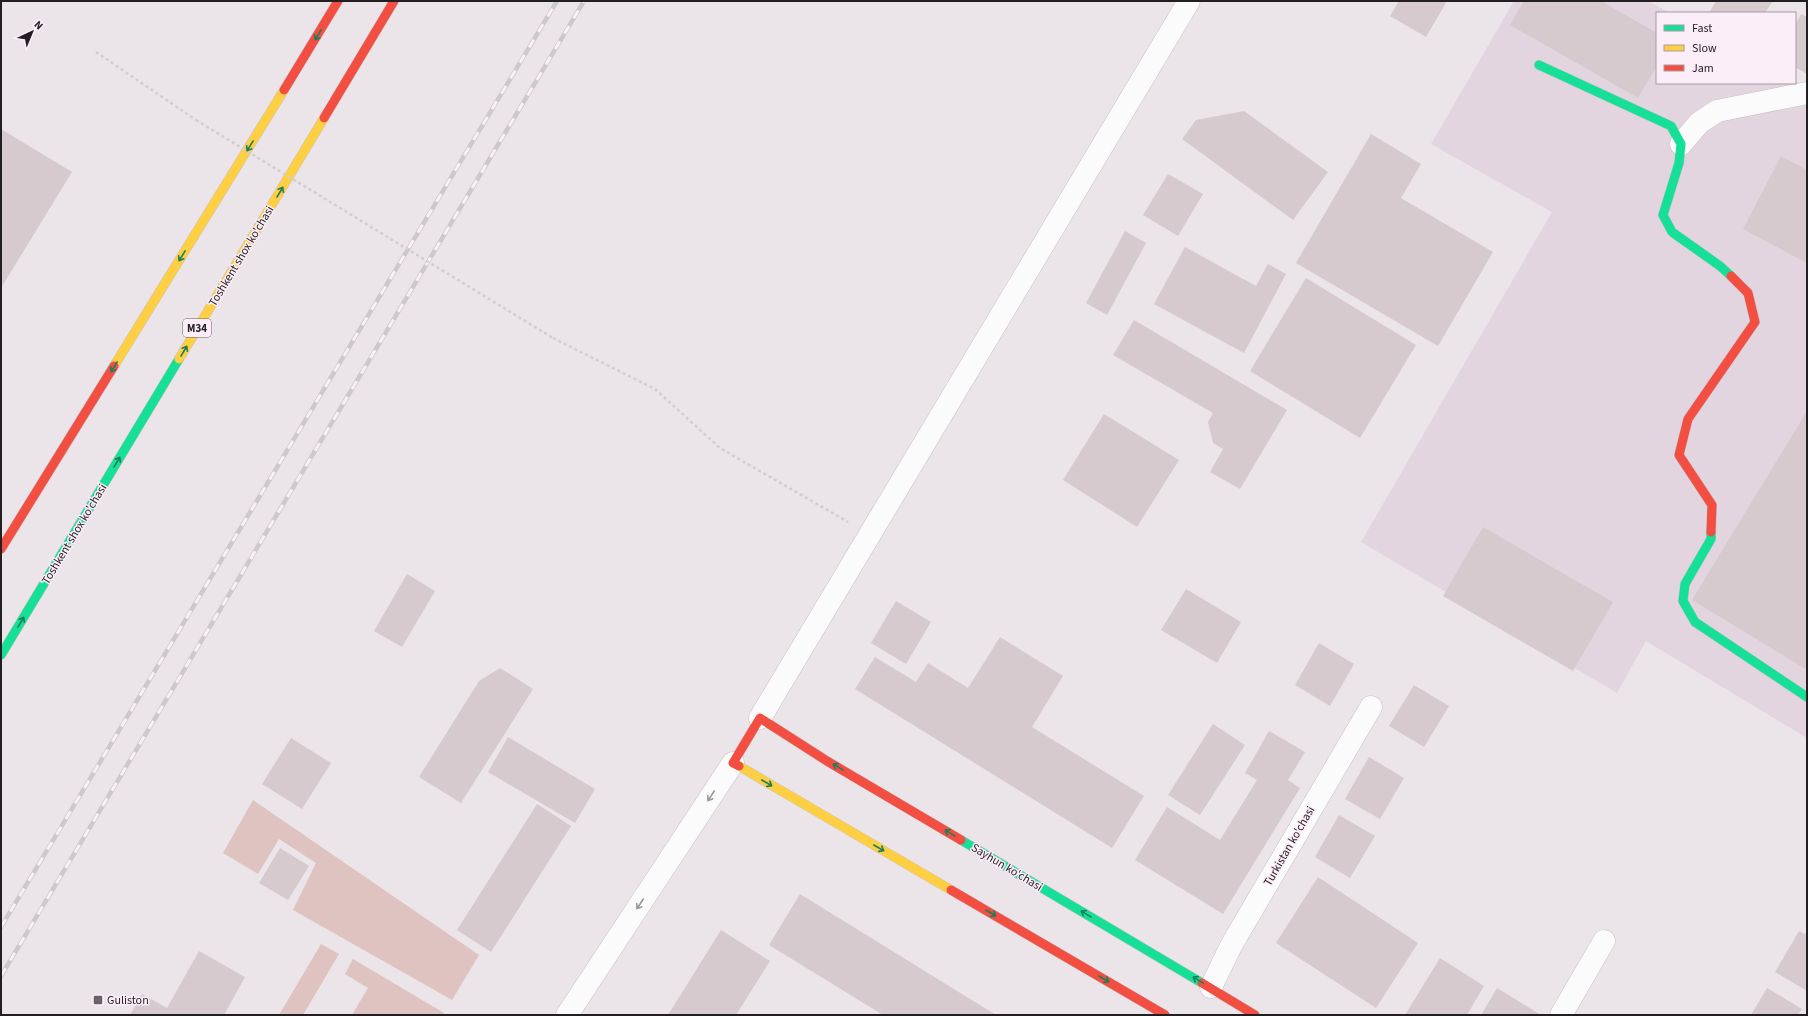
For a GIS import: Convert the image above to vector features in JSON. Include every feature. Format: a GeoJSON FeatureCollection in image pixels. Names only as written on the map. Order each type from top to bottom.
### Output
{"type":"FeatureCollection","features":[{"type":"Feature","properties":{"kind":"main road","name":"Toshkent shox ko'chasi"},"geometry":{"type":"LineString","coordinates":[[1,655],[394,1]]}},
{"type":"Feature","properties":{"kind":"main road"},"geometry":{"type":"LineString","coordinates":[[1,549],[335,2]]}},
{"type":"Feature","properties":{"kind":"main road"},"geometry":{"type":"LineString","coordinates":[[1539,65],[1671,126],[1681,144],[1679,163],[1663,215],[1672,232],[1720,266],[1748,293],[1755,322],[1688,419],[1679,456],[1712,505],[1711,539],[1685,584],[1684,600],[1694,622],[1807,697]]}},
{"type":"Feature","properties":{"kind":"main road"},"geometry":{"type":"LineString","coordinates":[[760,718],[733,763],[1140,1008],[1165,1015]]}},
{"type":"Feature","properties":{"kind":"main road","name":"Sayhun ko'chasi"},"geometry":{"type":"LineString","coordinates":[[760,718],[827,761],[1211,987],[1255,1015]]}},
{"type":"Feature","properties":{"kind":"street"},"geometry":{"type":"LineString","coordinates":[[760,718],[1189,1]]}},
{"type":"Feature","properties":{"kind":"street"},"geometry":{"type":"LineString","coordinates":[[1681,144],[1699,123],[1717,111],[1807,93]]}},
{"type":"Feature","properties":{"kind":"street","name":"Turkistan ko'chasi"},"geometry":{"type":"LineString","coordinates":[[1211,987],[1232,944],[1371,707]]}},
{"type":"Feature","properties":{"kind":"street"},"geometry":{"type":"LineString","coordinates":[[567,1015],[733,763]]}},
{"type":"Feature","properties":{"kind":"street"},"geometry":{"type":"LineString","coordinates":[[1560,1015],[1604,941]]}},
{"type":"Feature","properties":{"kind":"path"},"geometry":{"type":"LineString","coordinates":[[96,52],[196,120],[553,338],[655,389],[720,448],[870,535]]}},
{"type":"Feature","properties":{"kind":"shaded area"},"geometry":{"type":"Polygon","coordinates":[[[1514,1],[1648,1],[1668,12],[1656,12],[1656,84],[1796,84],[1796,82],[1807,88],[1807,738],[1646,641],[1617,693],[1361,542],[1552,212],[1431,144],[1514,1]]]}},
{"type":"Feature","properties":{"kind":"shaded area"},"geometry":{"type":"Polygon","coordinates":[[[253,800],[479,955],[452,1000],[293,910],[316,863],[279,839],[258,874],[223,853],[253,800]]]}},
{"type":"Feature","properties":{"kind":"shaded area"},"geometry":{"type":"Polygon","coordinates":[[[321,944],[339,954],[303,1015],[279,1015],[321,944]]]}},
{"type":"Feature","properties":{"kind":"shaded area"},"geometry":{"type":"Polygon","coordinates":[[[353,959],[444,1013],[443,1015],[352,1015],[368,988],[345,974],[353,959]]]}},
{"type":"Feature","properties":{"kind":"building"},"geometry":{"type":"Polygon","coordinates":[[[1399,1],[1447,1],[1426,37],[1390,16],[1399,1]]]}},
{"type":"Feature","properties":{"kind":"building"},"geometry":{"type":"Polygon","coordinates":[[[1524,1],[1601,1],[1656,32],[1656,68],[1638,98],[1510,25],[1524,1]]]}},
{"type":"Feature","properties":{"kind":"building"},"geometry":{"type":"Polygon","coordinates":[[[1716,1],[1772,2],[1766,12],[1710,12],[1716,1]]]}},
{"type":"Feature","properties":{"kind":"building"},"geometry":{"type":"Polygon","coordinates":[[[1801,14],[1807,17],[1807,74],[1796,68],[1796,23],[1801,14]]]}},
{"type":"Feature","properties":{"kind":"building"},"geometry":{"type":"Polygon","coordinates":[[[1244,111],[1328,172],[1293,220],[1182,139],[1196,120],[1244,111]]]}},
{"type":"Feature","properties":{"kind":"building"},"geometry":{"type":"Polygon","coordinates":[[[1,129],[72,172],[1,288],[1,129]]]}},
{"type":"Feature","properties":{"kind":"building"},"geometry":{"type":"Polygon","coordinates":[[[1371,134],[1421,164],[1401,198],[1493,252],[1438,346],[1296,263],[1371,134]]]}},
{"type":"Feature","properties":{"kind":"building"},"geometry":{"type":"Polygon","coordinates":[[[1781,156],[1807,170],[1807,263],[1743,229],[1781,156]]]}},
{"type":"Feature","properties":{"kind":"building"},"geometry":{"type":"Polygon","coordinates":[[[1168,174],[1203,194],[1178,236],[1143,215],[1168,174]]]}},
{"type":"Feature","properties":{"kind":"building"},"geometry":{"type":"Polygon","coordinates":[[[1125,231],[1146,243],[1107,315],[1086,303],[1125,231]]]}},
{"type":"Feature","properties":{"kind":"building"},"geometry":{"type":"Polygon","coordinates":[[[1185,247],[1256,286],[1268,264],[1286,274],[1244,353],[1154,304],[1185,247]]]}},
{"type":"Feature","properties":{"kind":"building"},"geometry":{"type":"Polygon","coordinates":[[[1306,278],[1416,345],[1360,438],[1250,371],[1306,278]]]}},
{"type":"Feature","properties":{"kind":"building"},"geometry":{"type":"Polygon","coordinates":[[[1134,320],[1287,410],[1240,489],[1210,472],[1223,449],[1213,443],[1208,422],[1213,413],[1113,355],[1134,320]]]}},
{"type":"Feature","properties":{"kind":"building"},"geometry":{"type":"Polygon","coordinates":[[[1807,411],[1807,670],[1692,600],[1807,411]]]}},
{"type":"Feature","properties":{"kind":"building"},"geometry":{"type":"Polygon","coordinates":[[[1104,414],[1179,460],[1137,527],[1063,480],[1104,414]]]}},
{"type":"Feature","properties":{"kind":"building"},"geometry":{"type":"Polygon","coordinates":[[[1483,527],[1613,602],[1573,671],[1443,596],[1483,527]]]}},
{"type":"Feature","properties":{"kind":"building"},"geometry":{"type":"Polygon","coordinates":[[[407,574],[435,591],[402,647],[374,631],[407,574]]]}},
{"type":"Feature","properties":{"kind":"building"},"geometry":{"type":"Polygon","coordinates":[[[1186,589],[1241,622],[1217,663],[1161,630],[1186,589]]]}},
{"type":"Feature","properties":{"kind":"building"},"geometry":{"type":"Polygon","coordinates":[[[896,601],[931,622],[906,664],[871,643],[896,601]]]}},
{"type":"Feature","properties":{"kind":"building"},"geometry":{"type":"Polygon","coordinates":[[[1000,637],[1063,676],[1032,727],[1144,796],[1112,848],[855,689],[875,657],[916,682],[928,663],[968,688],[1000,637]]]}},
{"type":"Feature","properties":{"kind":"building"},"geometry":{"type":"Polygon","coordinates":[[[1319,643],[1354,664],[1330,706],[1295,685],[1319,643]]]}},
{"type":"Feature","properties":{"kind":"building"},"geometry":{"type":"Polygon","coordinates":[[[500,668],[533,689],[461,803],[419,777],[479,681],[500,668]]]}},
{"type":"Feature","properties":{"kind":"building"},"geometry":{"type":"Polygon","coordinates":[[[1414,685],[1449,706],[1424,747],[1389,726],[1414,685]]]}},
{"type":"Feature","properties":{"kind":"building"},"geometry":{"type":"Polygon","coordinates":[[[1213,724],[1245,745],[1200,815],[1168,795],[1213,724]]]}},
{"type":"Feature","properties":{"kind":"building"},"geometry":{"type":"Polygon","coordinates":[[[1269,731],[1305,752],[1288,780],[1300,788],[1223,914],[1135,860],[1167,807],[1220,840],[1257,780],[1245,773],[1269,731]]]}},
{"type":"Feature","properties":{"kind":"building"},"geometry":{"type":"Polygon","coordinates":[[[508,737],[595,789],[575,823],[488,772],[508,737]]]}},
{"type":"Feature","properties":{"kind":"building"},"geometry":{"type":"Polygon","coordinates":[[[291,738],[331,763],[302,809],[262,784],[291,738]]]}},
{"type":"Feature","properties":{"kind":"building"},"geometry":{"type":"Polygon","coordinates":[[[1369,757],[1404,778],[1380,819],[1345,799],[1369,757]]]}},
{"type":"Feature","properties":{"kind":"building"},"geometry":{"type":"Polygon","coordinates":[[[537,804],[571,826],[491,952],[457,930],[537,804]]]}},
{"type":"Feature","properties":{"kind":"building"},"geometry":{"type":"Polygon","coordinates":[[[1339,815],[1375,836],[1350,878],[1315,857],[1339,815]]]}},
{"type":"Feature","properties":{"kind":"building"},"geometry":{"type":"Polygon","coordinates":[[[280,848],[309,866],[288,900],[259,883],[280,848]]]}},
{"type":"Feature","properties":{"kind":"building"},"geometry":{"type":"Polygon","coordinates":[[[1318,877],[1418,943],[1376,1008],[1276,943],[1318,877]]]}},
{"type":"Feature","properties":{"kind":"building"},"geometry":{"type":"Polygon","coordinates":[[[800,894],[996,1015],[883,1015],[769,945],[800,894]]]}},
{"type":"Feature","properties":{"kind":"building"},"geometry":{"type":"Polygon","coordinates":[[[721,930],[770,961],[736,1015],[668,1015],[721,930]]]}},
{"type":"Feature","properties":{"kind":"building"},"geometry":{"type":"Polygon","coordinates":[[[1799,931],[1807,935],[1807,991],[1775,972],[1799,931]]]}},
{"type":"Feature","properties":{"kind":"building","name":"Guliston"},"geometry":{"type":"Polygon","coordinates":[[[199,951],[245,977],[224,1015],[130,1015],[142,994],[167,1008],[199,951]]]}},
{"type":"Feature","properties":{"kind":"building"},"geometry":{"type":"Polygon","coordinates":[[[1440,958],[1484,986],[1467,1015],[1405,1015],[1440,958]]]}},
{"type":"Feature","properties":{"kind":"building"},"geometry":{"type":"Polygon","coordinates":[[[1497,988],[1541,1015],[1481,1015],[1497,988]]]}},
{"type":"Feature","properties":{"kind":"building"},"geometry":{"type":"Polygon","coordinates":[[[1767,988],[1802,1009],[1798,1015],[1751,1015],[1767,988]]]}},
{"type":"Feature","properties":{"kind":"railway"},"geometry":{"type":"LineString","coordinates":[[1,927],[557,1]]}},
{"type":"Feature","properties":{"kind":"railway"},"geometry":{"type":"LineString","coordinates":[[1,976],[584,1]]}},
{"type":"Feature","properties":{"kind":"traffic: fast"},"geometry":{"type":"LineString","coordinates":[[1539,65],[1671,126],[1681,144],[1679,163],[1663,215],[1672,232],[1720,266],[1731,276]]}},
{"type":"Feature","properties":{"kind":"traffic: fast"},"geometry":{"type":"LineString","coordinates":[[1,655],[179,359]]}},
{"type":"Feature","properties":{"kind":"traffic: fast"},"geometry":{"type":"LineString","coordinates":[[1711,532],[1711,539],[1685,584],[1683,601],[1695,622],[1807,697]]}},
{"type":"Feature","properties":{"kind":"traffic: fast"},"geometry":{"type":"LineString","coordinates":[[961,840],[1202,983]]}},
{"type":"Feature","properties":{"kind":"traffic: slow"},"geometry":{"type":"LineString","coordinates":[[114,366],[284,90]]}},
{"type":"Feature","properties":{"kind":"traffic: slow"},"geometry":{"type":"LineString","coordinates":[[179,359],[324,118]]}},
{"type":"Feature","properties":{"kind":"traffic: slow"},"geometry":{"type":"LineString","coordinates":[[739,766],[951,890]]}},
{"type":"Feature","properties":{"kind":"traffic: jam"},"geometry":{"type":"LineString","coordinates":[[284,90],[338,1]]}},
{"type":"Feature","properties":{"kind":"traffic: jam"},"geometry":{"type":"LineString","coordinates":[[324,118],[394,1]]}},
{"type":"Feature","properties":{"kind":"traffic: jam"},"geometry":{"type":"LineString","coordinates":[[1711,532],[1712,505],[1679,455],[1688,419],[1755,322],[1748,293],[1731,276]]}},
{"type":"Feature","properties":{"kind":"traffic: jam"},"geometry":{"type":"LineString","coordinates":[[1,549],[114,366]]}},
{"type":"Feature","properties":{"kind":"traffic: jam"},"geometry":{"type":"LineString","coordinates":[[739,766],[733,763],[760,718],[827,761],[961,840]]}},
{"type":"Feature","properties":{"kind":"traffic: jam"},"geometry":{"type":"LineString","coordinates":[[951,890],[1165,1015]]}},
{"type":"Feature","properties":{"kind":"traffic: jam"},"geometry":{"type":"LineString","coordinates":[[1202,983],[1255,1015]]}},
{"type":"Feature","properties":{"kind":"place","name":"Guliston"},"geometry":{"type":"Point","coordinates":[98,1000]}}]}
